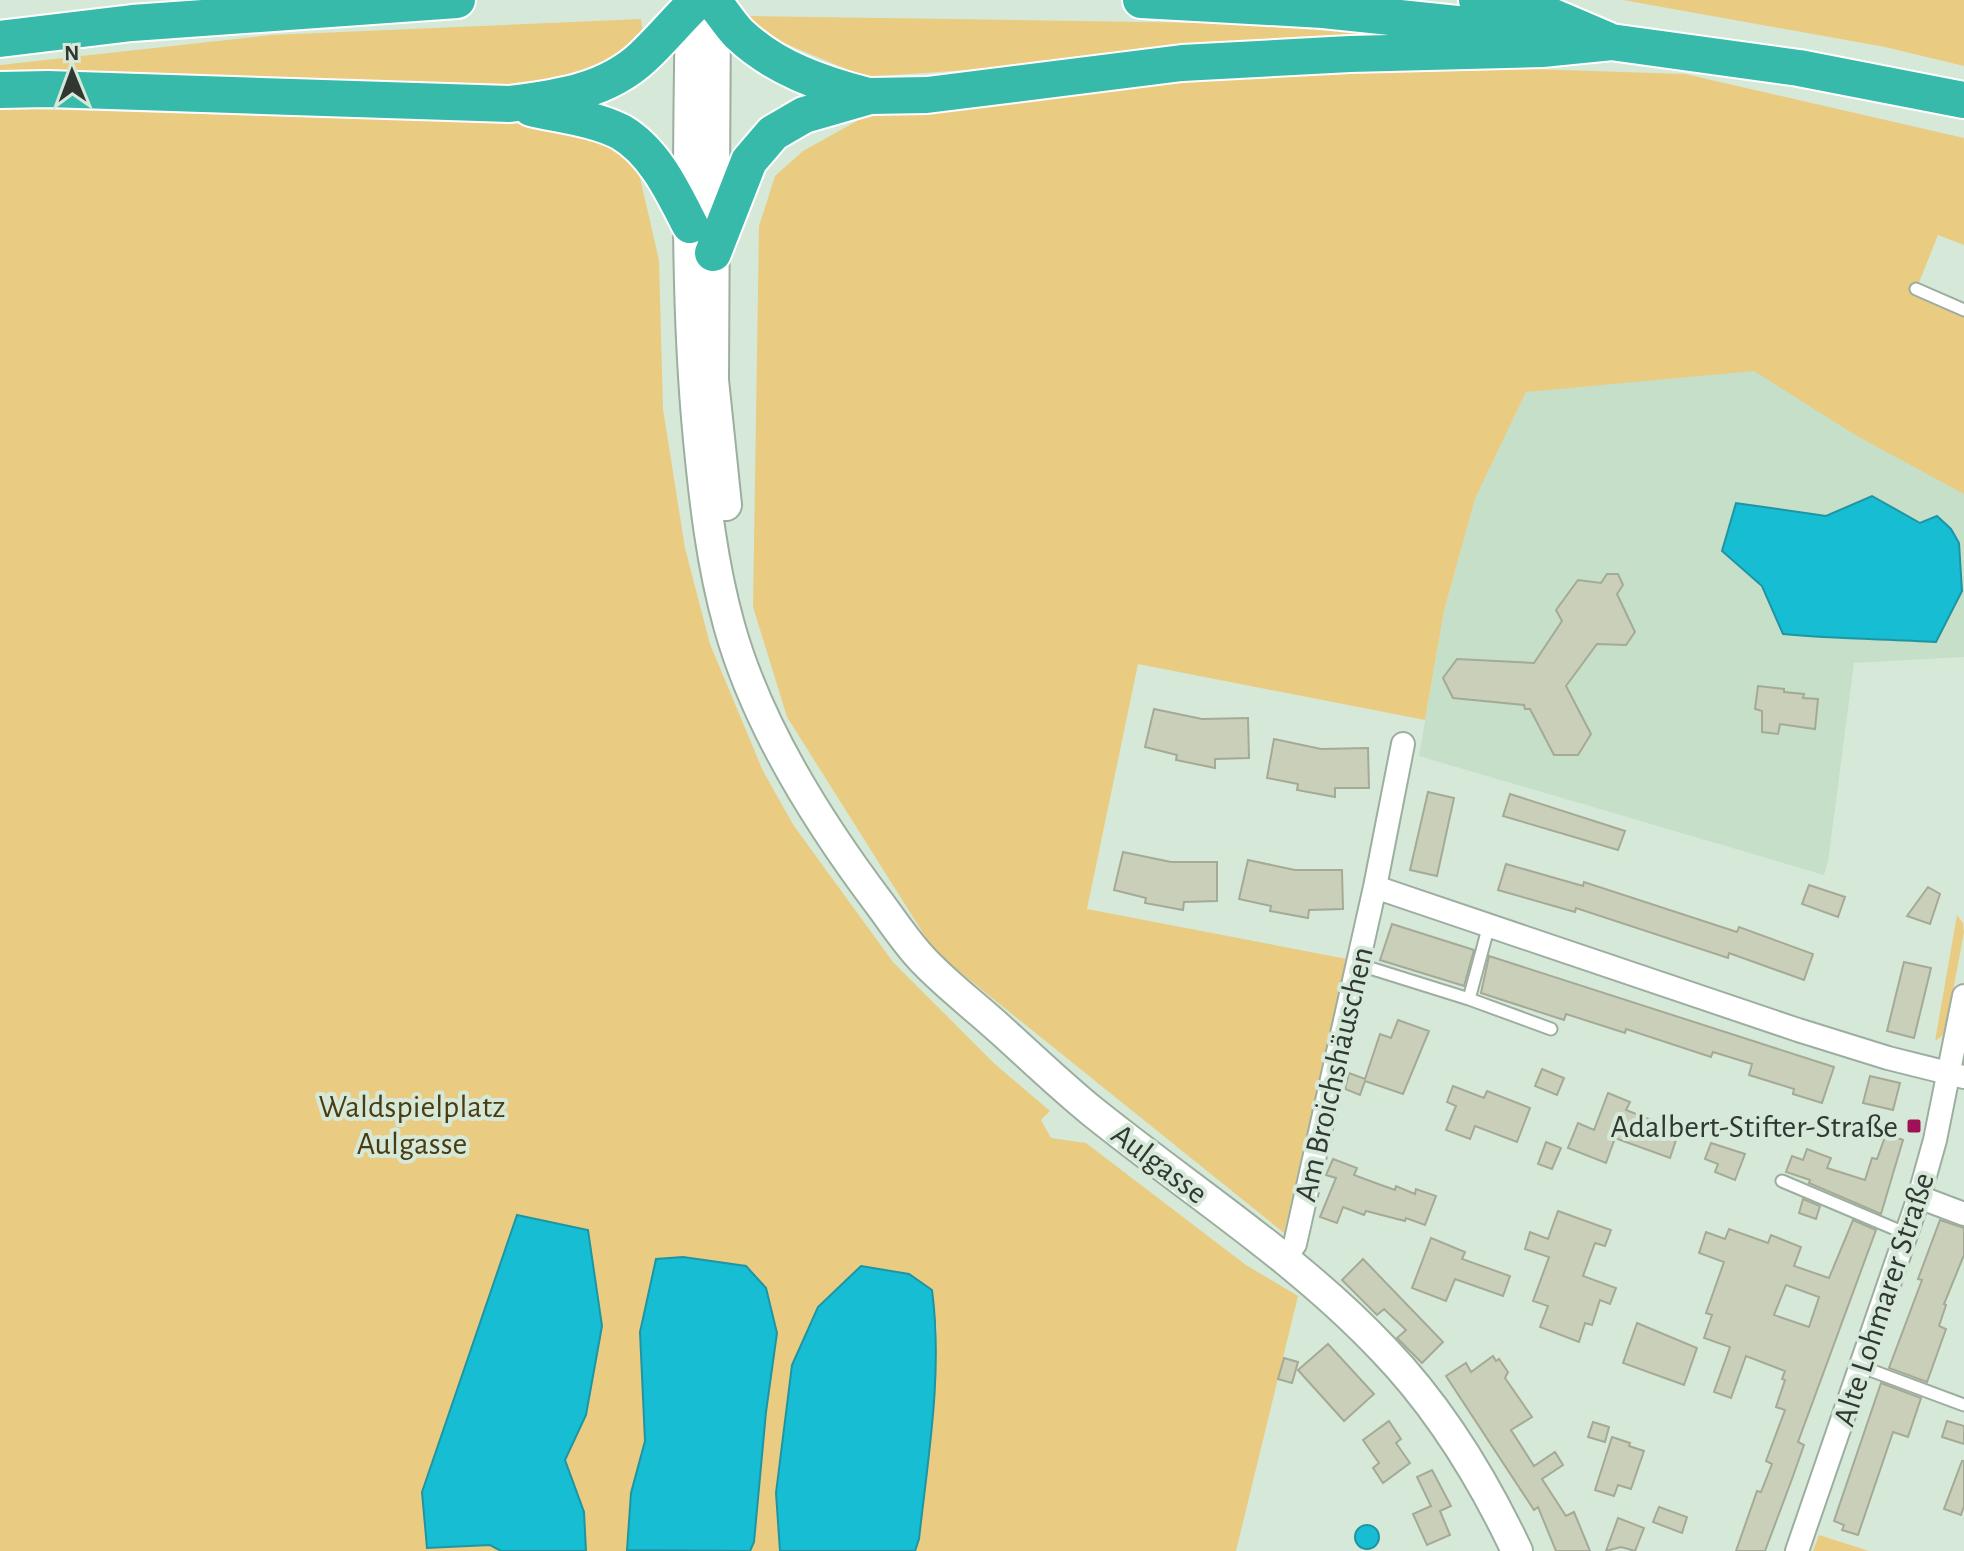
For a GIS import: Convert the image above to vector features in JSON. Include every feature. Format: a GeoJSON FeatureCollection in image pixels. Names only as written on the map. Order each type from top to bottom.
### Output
{"type":"FeatureCollection","features":[{"type":"Feature","properties":{"kind":"highway"},"geometry":{"type":"LineString","coordinates":[[0,39],[132,23],[457,0]]}},
{"type":"Feature","properties":{"kind":"highway"},"geometry":{"type":"LineString","coordinates":[[1141,0],[1339,12],[1612,42],[1799,68],[1964,100]]}},
{"type":"Feature","properties":{"kind":"highway"},"geometry":{"type":"LineString","coordinates":[[1477,0],[1546,14],[1612,42]]}},
{"type":"Feature","properties":{"kind":"highway"},"geometry":{"type":"LineString","coordinates":[[0,90],[510,104],[584,92],[619,75],[703,3],[780,65],[822,84],[870,96],[927,95],[1182,63],[1350,54],[1542,49],[1612,42]]}},
{"type":"Feature","properties":{"kind":"highway"},"geometry":{"type":"LineString","coordinates":[[713,253],[749,161],[773,133],[804,115],[870,96]]}},
{"type":"Feature","properties":{"kind":"highway"},"geometry":{"type":"LineString","coordinates":[[510,104],[596,122],[622,133],[658,167],[690,225]]}},
{"type":"Feature","properties":{"kind":"main road"},"geometry":{"type":"LineString","coordinates":[[703,3],[690,225],[693,379],[709,529],[730,629],[757,707],[797,777]]}},
{"type":"Feature","properties":{"kind":"main road"},"geometry":{"type":"LineString","coordinates":[[703,3],[713,253],[713,380],[729,530],[745,624],[797,777]]}},
{"type":"Feature","properties":{"kind":"main road","name":"Aulgasse"},"geometry":{"type":"LineString","coordinates":[[797,777],[862,880],[923,960],[1091,1110],[1285,1259],[1383,1349],[1440,1419],[1488,1496],[1517,1551]]}},
{"type":"Feature","properties":{"kind":"street","name":"Am Broichshäuschen"},"geometry":{"type":"LineString","coordinates":[[1285,1259],[1295,1244],[1375,887],[1403,744]]}},
{"type":"Feature","properties":{"kind":"street"},"geometry":{"type":"LineString","coordinates":[[1375,887],[1798,1030],[1888,1058],[1957,1075]]}},
{"type":"Feature","properties":{"kind":"street","name":"Alte Lohmarer Straße"},"geometry":{"type":"LineString","coordinates":[[1797,1551],[1907,1234],[1957,1075],[1964,996]]}},
{"type":"Feature","properties":{"kind":"street"},"geometry":{"type":"LineString","coordinates":[[1919,1197],[1964,1214]]}},
{"type":"Feature","properties":{"kind":"lane"},"geometry":{"type":"LineString","coordinates":[[1916,289],[1964,310]]}},
{"type":"Feature","properties":{"kind":"lane"},"geometry":{"type":"LineString","coordinates":[[1469,999],[1489,925]]}},
{"type":"Feature","properties":{"kind":"lane"},"geometry":{"type":"LineString","coordinates":[[1357,964],[1551,1029]]}},
{"type":"Feature","properties":{"kind":"lane"},"geometry":{"type":"LineString","coordinates":[[1782,1181],[1907,1234]]}},
{"type":"Feature","properties":{"kind":"lane"},"geometry":{"type":"LineString","coordinates":[[1862,1367],[1964,1405]]}},
{"type":"Feature","properties":{"kind":"shaded area"},"geometry":{"type":"Polygon","coordinates":[[[1665,293],[1964,362],[1964,657],[1854,663],[1824,875],[1419,756],[1444,611],[1475,499],[1526,392],[1665,293]]]}},
{"type":"Feature","properties":{"kind":"green space"},"geometry":{"type":"Polygon","coordinates":[[[1623,0],[1964,0],[1964,66],[1885,47],[1623,0]]]}},
{"type":"Feature","properties":{"kind":"green space"},"geometry":{"type":"Polygon","coordinates":[[[748,16],[1208,23],[1443,37],[865,77],[774,39],[748,16]]]}},
{"type":"Feature","properties":{"kind":"green space"},"geometry":{"type":"Polygon","coordinates":[[[641,19],[644,41],[606,67],[514,92],[0,76],[0,65],[271,35],[641,19]]]}},
{"type":"Feature","properties":{"kind":"green space"},"geometry":{"type":"Polygon","coordinates":[[[1352,63],[1685,74],[1964,138],[1964,245],[1938,235],[1914,295],[1964,315],[1964,494],[1857,436],[1754,371],[1526,392],[1475,499],[1444,611],[1425,720],[1138,664],[1087,909],[1347,959],[1284,1233],[935,952],[787,717],[753,607],[759,226],[775,176],[803,151],[864,117],[1352,63]]]}},
{"type":"Feature","properties":{"kind":"green space","name":"Waldspielplatz Aulgasse"},"geometry":{"type":"Polygon","coordinates":[[[0,108],[514,123],[572,130],[603,140],[638,169],[659,260],[663,409],[685,548],[710,644],[763,771],[794,826],[893,962],[996,1065],[1050,1111],[1041,1120],[1051,1138],[1086,1143],[1246,1265],[1298,1296],[1236,1551],[915,1551],[934,1402],[937,1325],[776,1493],[780,1551],[750,1551],[754,1542],[777,1333],[656,1259],[640,1332],[645,1441],[631,1493],[628,1551],[586,1551],[584,1512],[565,1460],[586,1415],[518,1215],[422,1492],[427,1548],[490,1545],[501,1551],[0,1551],[0,108]]]}},
{"type":"Feature","properties":{"kind":"green space"},"geometry":{"type":"Polygon","coordinates":[[[1957,915],[1963,923],[1964,932],[1945,1034],[1935,1041],[1957,915]]]}},
{"type":"Feature","properties":{"kind":"green space"},"geometry":{"type":"Polygon","coordinates":[[[1819,1535],[1869,1551],[1813,1551],[1819,1535]]]}},
{"type":"Feature","properties":{"kind":"water"},"geometry":{"type":"Polygon","coordinates":[[[1872,496],[1920,523],[1937,516],[1951,529],[1959,543],[1962,591],[1936,642],[1783,634],[1762,586],[1722,551],[1736,503],[1826,516],[1872,496]]]}},
{"type":"Feature","properties":{"kind":"water"},"geometry":{"type":"Polygon","coordinates":[[[517,1215],[588,1230],[602,1326],[586,1415],[565,1460],[584,1512],[586,1551],[501,1551],[490,1545],[427,1548],[422,1492],[517,1215]]]}},
{"type":"Feature","properties":{"kind":"water"},"geometry":{"type":"Polygon","coordinates":[[[683,1257],[746,1266],[766,1288],[777,1333],[754,1542],[750,1551],[627,1550],[631,1493],[645,1441],[640,1332],[656,1259],[683,1257]]]}},
{"type":"Feature","properties":{"kind":"water"},"geometry":{"type":"Polygon","coordinates":[[[861,1266],[909,1274],[932,1290],[935,1384],[919,1539],[915,1551],[780,1551],[776,1493],[792,1365],[818,1307],[861,1266]]]}},
{"type":"Feature","properties":{"kind":"water"},"geometry":{"type":"Polygon","coordinates":[[[1367,1525],[1378,1532],[1379,1537],[1372,1548],[1367,1549],[1356,1542],[1355,1537],[1362,1526],[1367,1525]]]}},
{"type":"Feature","properties":{"kind":"building"},"geometry":{"type":"Polygon","coordinates":[[[1607,574],[1618,574],[1623,585],[1617,594],[1635,632],[1626,645],[1597,644],[1566,686],[1591,734],[1578,755],[1554,755],[1530,709],[1525,709],[1524,705],[1453,698],[1443,678],[1457,659],[1534,663],[1562,621],[1556,610],[1578,580],[1601,583],[1607,574]]]}},
{"type":"Feature","properties":{"kind":"building"},"geometry":{"type":"Polygon","coordinates":[[[1758,686],[1784,689],[1784,692],[1804,694],[1803,698],[1818,699],[1815,729],[1780,724],[1778,734],[1762,732],[1762,711],[1755,709],[1758,686]]]}},
{"type":"Feature","properties":{"kind":"building"},"geometry":{"type":"Polygon","coordinates":[[[1154,709],[1202,719],[1248,718],[1249,758],[1215,759],[1215,768],[1176,760],[1177,755],[1145,747],[1154,709]]]}},
{"type":"Feature","properties":{"kind":"building"},"geometry":{"type":"Polygon","coordinates":[[[1274,739],[1321,749],[1368,748],[1369,788],[1335,788],[1335,797],[1297,790],[1298,784],[1267,778],[1274,739]]]}},
{"type":"Feature","properties":{"kind":"building"},"geometry":{"type":"Polygon","coordinates":[[[1428,792],[1454,798],[1437,876],[1410,870],[1428,792]]]}},
{"type":"Feature","properties":{"kind":"building"},"geometry":{"type":"Polygon","coordinates":[[[1510,794],[1625,831],[1618,850],[1503,816],[1510,794]]]}},
{"type":"Feature","properties":{"kind":"building"},"geometry":{"type":"Polygon","coordinates":[[[1123,852],[1171,862],[1217,862],[1217,901],[1184,902],[1183,910],[1145,903],[1146,898],[1114,890],[1123,852]]]}},
{"type":"Feature","properties":{"kind":"building"},"geometry":{"type":"Polygon","coordinates":[[[1248,860],[1295,870],[1342,870],[1343,909],[1309,910],[1308,918],[1270,911],[1271,906],[1239,899],[1248,860]]]}},
{"type":"Feature","properties":{"kind":"building"},"geometry":{"type":"Polygon","coordinates":[[[1506,864],[1583,886],[1584,882],[1737,932],[1739,927],[1813,954],[1804,980],[1729,953],[1728,958],[1576,908],[1575,912],[1498,890],[1506,864]]]}},
{"type":"Feature","properties":{"kind":"building"},"geometry":{"type":"Polygon","coordinates":[[[1809,885],[1845,897],[1838,917],[1802,904],[1809,885]]]}},
{"type":"Feature","properties":{"kind":"building"},"geometry":{"type":"Polygon","coordinates":[[[1928,887],[1940,894],[1930,924],[1907,916],[1928,887]]]}},
{"type":"Feature","properties":{"kind":"building"},"geometry":{"type":"Polygon","coordinates":[[[1392,924],[1474,950],[1464,986],[1380,960],[1392,924]]]}},
{"type":"Feature","properties":{"kind":"building"},"geometry":{"type":"Polygon","coordinates":[[[1489,956],[1834,1067],[1822,1103],[1793,1094],[1794,1089],[1749,1075],[1752,1064],[1713,1052],[1711,1057],[1626,1029],[1625,1033],[1566,1014],[1564,1020],[1481,993],[1489,956]]]}},
{"type":"Feature","properties":{"kind":"building"},"geometry":{"type":"Polygon","coordinates":[[[1904,962],[1931,968],[1914,1038],[1887,1031],[1904,962]]]}},
{"type":"Feature","properties":{"kind":"building"},"geometry":{"type":"Polygon","coordinates":[[[1398,1020],[1429,1031],[1403,1094],[1365,1081],[1360,1095],[1345,1089],[1349,1073],[1365,1079],[1380,1034],[1391,1038],[1398,1020]]]}},
{"type":"Feature","properties":{"kind":"building"},"geometry":{"type":"Polygon","coordinates":[[[1542,1069],[1564,1078],[1557,1095],[1535,1086],[1542,1069]]]}},
{"type":"Feature","properties":{"kind":"building"},"geometry":{"type":"Polygon","coordinates":[[[1870,1076],[1900,1083],[1893,1110],[1863,1103],[1870,1076]]]}},
{"type":"Feature","properties":{"kind":"building"},"geometry":{"type":"Polygon","coordinates":[[[1453,1086],[1484,1098],[1487,1091],[1530,1108],[1517,1142],[1475,1126],[1470,1139],[1446,1130],[1456,1106],[1447,1102],[1453,1086]]]}},
{"type":"Feature","properties":{"kind":"building"},"geometry":{"type":"Polygon","coordinates":[[[1608,1093],[1630,1102],[1626,1110],[1679,1131],[1670,1158],[1615,1138],[1606,1163],[1568,1148],[1578,1123],[1594,1130],[1608,1093]]]}},
{"type":"Feature","properties":{"kind":"building"},"geometry":{"type":"Polygon","coordinates":[[[1886,1134],[1903,1140],[1881,1214],[1786,1172],[1792,1156],[1803,1160],[1807,1149],[1831,1158],[1827,1168],[1865,1180],[1872,1158],[1877,1159],[1886,1134]]]}},
{"type":"Feature","properties":{"kind":"building"},"geometry":{"type":"Polygon","coordinates":[[[1546,1142],[1561,1148],[1552,1169],[1538,1164],[1546,1142]]]}},
{"type":"Feature","properties":{"kind":"building"},"geometry":{"type":"Polygon","coordinates":[[[1711,1143],[1745,1154],[1735,1180],[1715,1172],[1718,1164],[1705,1159],[1711,1143]]]}},
{"type":"Feature","properties":{"kind":"building"},"geometry":{"type":"Polygon","coordinates":[[[1333,1159],[1357,1168],[1354,1175],[1381,1185],[1395,1190],[1396,1186],[1415,1194],[1416,1189],[1436,1196],[1425,1225],[1406,1218],[1405,1221],[1366,1211],[1364,1215],[1343,1207],[1337,1223],[1320,1217],[1336,1178],[1326,1175],[1333,1159]]]}},
{"type":"Feature","properties":{"kind":"building"},"geometry":{"type":"Polygon","coordinates":[[[1803,1199],[1820,1206],[1816,1219],[1799,1213],[1803,1199]]]}},
{"type":"Feature","properties":{"kind":"building"},"geometry":{"type":"Polygon","coordinates":[[[1558,1211],[1611,1230],[1605,1246],[1595,1243],[1583,1276],[1616,1288],[1610,1304],[1600,1300],[1592,1325],[1585,1323],[1579,1342],[1540,1327],[1548,1306],[1533,1301],[1549,1257],[1525,1249],[1530,1232],[1548,1239],[1558,1211]]]}},
{"type":"Feature","properties":{"kind":"building"},"geometry":{"type":"Polygon","coordinates":[[[1853,1220],[1876,1230],[1798,1442],[1804,1445],[1765,1551],[1736,1551],[1757,1491],[1761,1492],[1772,1464],[1766,1461],[1785,1410],[1776,1407],[1785,1371],[1746,1356],[1731,1398],[1714,1392],[1730,1347],[1704,1338],[1712,1315],[1706,1313],[1724,1262],[1699,1253],[1706,1232],[1725,1239],[1729,1229],[1768,1243],[1771,1235],[1801,1247],[1794,1266],[1829,1278],[1853,1220]],[[1786,1285],[1774,1315],[1809,1327],[1819,1297],[1786,1285]]]}},
{"type":"Feature","properties":{"kind":"building"},"geometry":{"type":"Polygon","coordinates":[[[1940,1220],[1964,1228],[1964,1255],[1944,1304],[1939,1326],[1946,1329],[1927,1382],[1889,1368],[1922,1280],[1918,1279],[1940,1220]]]}},
{"type":"Feature","properties":{"kind":"building"},"geometry":{"type":"Polygon","coordinates":[[[1431,1238],[1465,1252],[1462,1259],[1510,1276],[1503,1296],[1455,1279],[1446,1301],[1412,1288],[1431,1238]]]}},
{"type":"Feature","properties":{"kind":"building"},"geometry":{"type":"Polygon","coordinates":[[[1363,1259],[1443,1342],[1422,1363],[1397,1338],[1406,1330],[1384,1309],[1377,1315],[1342,1280],[1363,1259]]]}},
{"type":"Feature","properties":{"kind":"building"},"geometry":{"type":"Polygon","coordinates":[[[1637,1323],[1697,1348],[1684,1385],[1623,1363],[1637,1323]]]}},
{"type":"Feature","properties":{"kind":"building"},"geometry":{"type":"Polygon","coordinates":[[[1328,1344],[1374,1394],[1344,1421],[1298,1370],[1328,1344]]]}},
{"type":"Feature","properties":{"kind":"building"},"geometry":{"type":"Polygon","coordinates":[[[1493,1356],[1508,1372],[1505,1378],[1532,1417],[1511,1430],[1534,1466],[1555,1452],[1563,1465],[1542,1479],[1566,1516],[1574,1512],[1590,1551],[1556,1551],[1538,1507],[1534,1510],[1446,1376],[1466,1363],[1471,1372],[1493,1356]]]}},
{"type":"Feature","properties":{"kind":"building"},"geometry":{"type":"Polygon","coordinates":[[[1284,1358],[1298,1362],[1292,1383],[1278,1379],[1284,1358]]]}},
{"type":"Feature","properties":{"kind":"building"},"geometry":{"type":"Polygon","coordinates":[[[1881,1383],[1921,1398],[1908,1437],[1893,1432],[1858,1535],[1842,1530],[1844,1525],[1834,1521],[1881,1383]]]}},
{"type":"Feature","properties":{"kind":"building"},"geometry":{"type":"Polygon","coordinates":[[[1389,1421],[1401,1439],[1396,1443],[1410,1463],[1383,1483],[1373,1468],[1379,1463],[1363,1440],[1389,1421]]]}},
{"type":"Feature","properties":{"kind":"building"},"geometry":{"type":"Polygon","coordinates":[[[1947,1421],[1964,1426],[1964,1444],[1942,1437],[1947,1421]]]}},
{"type":"Feature","properties":{"kind":"building"},"geometry":{"type":"Polygon","coordinates":[[[1593,1422],[1609,1427],[1605,1442],[1588,1437],[1593,1422]]]}},
{"type":"Feature","properties":{"kind":"building"},"geometry":{"type":"Polygon","coordinates":[[[1612,1437],[1644,1451],[1631,1489],[1618,1485],[1614,1496],[1595,1490],[1612,1437]]]}},
{"type":"Feature","properties":{"kind":"building"},"geometry":{"type":"Polygon","coordinates":[[[1962,1461],[1964,1506],[1961,1515],[1944,1509],[1962,1461]]]}},
{"type":"Feature","properties":{"kind":"building"},"geometry":{"type":"Polygon","coordinates":[[[1432,1470],[1451,1506],[1440,1511],[1450,1535],[1427,1545],[1413,1514],[1431,1506],[1417,1477],[1432,1470]]]}},
{"type":"Feature","properties":{"kind":"building"},"geometry":{"type":"Polygon","coordinates":[[[1659,1507],[1687,1517],[1682,1533],[1653,1522],[1659,1507]]]}},
{"type":"Feature","properties":{"kind":"building"},"geometry":{"type":"Polygon","coordinates":[[[1618,1518],[1644,1528],[1635,1551],[1621,1547],[1606,1551],[1618,1518]]]}},
{"type":"Feature","properties":{"kind":"place","name":"Adalbert-Stifter-Straße"},"geometry":{"type":"Point","coordinates":[1914,1126]}}]}
